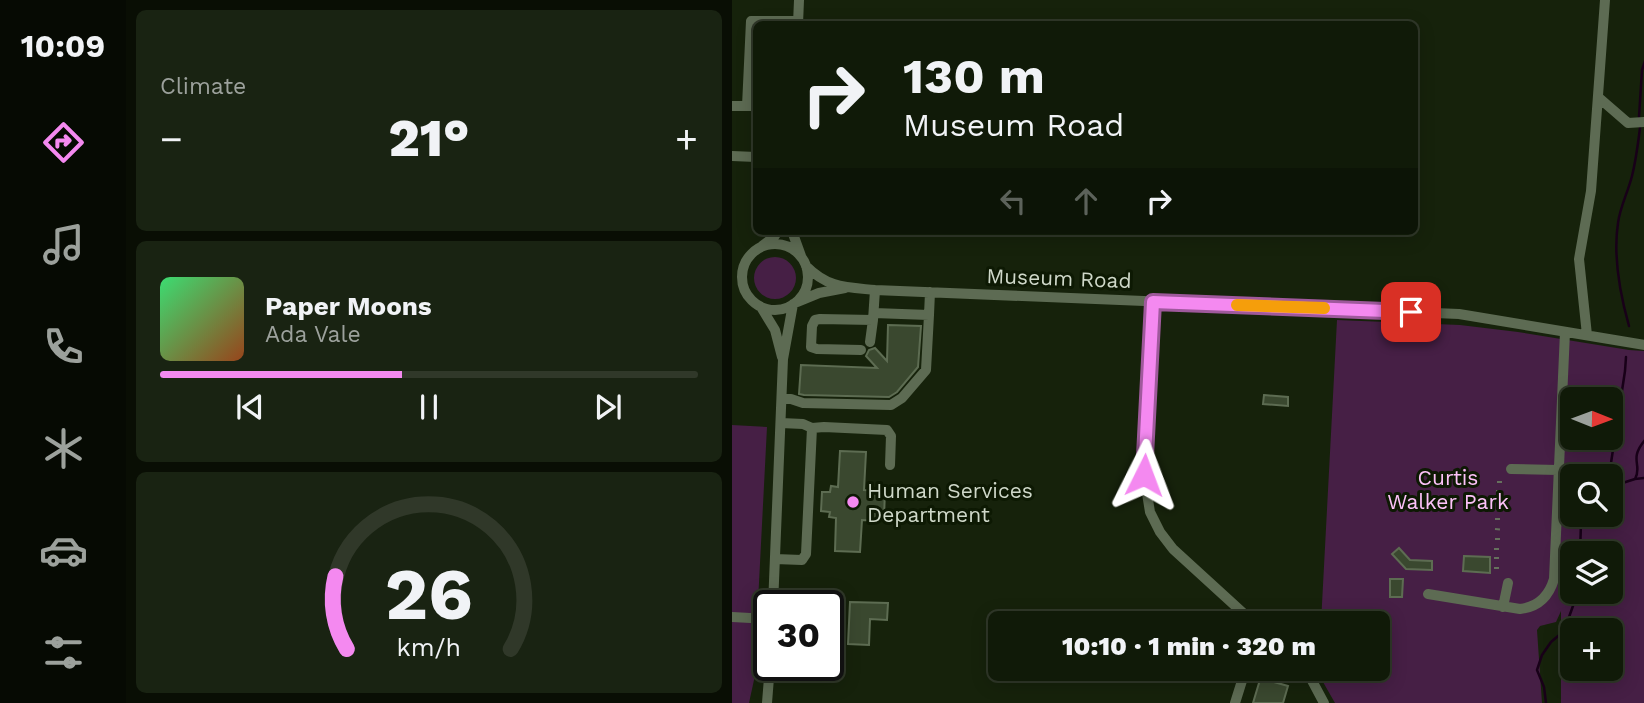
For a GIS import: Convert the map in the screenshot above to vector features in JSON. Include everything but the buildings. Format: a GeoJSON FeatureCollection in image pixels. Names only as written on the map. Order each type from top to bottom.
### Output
{"type":"FeatureCollection","features":[{"type":"Feature","properties":{"kind":"street"},"geometry":{"type":"LineString","coordinates":[[798,21],[799,0]]}},
{"type":"Feature","properties":{"kind":"street"},"geometry":{"type":"LineString","coordinates":[[1587,335],[1579,259],[1591,191],[1605,0]]}},
{"type":"Feature","properties":{"kind":"street"},"geometry":{"type":"LineString","coordinates":[[732,106],[752,106],[753,21]]}},
{"type":"Feature","properties":{"kind":"street"},"geometry":{"type":"LineString","coordinates":[[1598,96],[1628,123],[1644,122]]}},
{"type":"Feature","properties":{"kind":"street"},"geometry":{"type":"LineString","coordinates":[[732,156],[753,157]]}},
{"type":"Feature","properties":{"kind":"street"},"geometry":{"type":"LineString","coordinates":[[751,299],[743,284],[744,266],[750,256],[775,235]]}},
{"type":"Feature","properties":{"kind":"street"},"geometry":{"type":"LineString","coordinates":[[761,307],[780,310],[795,303],[803,295],[808,276],[793,235]]}},
{"type":"Feature","properties":{"kind":"street"},"geometry":{"type":"LineString","coordinates":[[758,249],[767,245],[787,246],[804,262]]}},
{"type":"Feature","properties":{"kind":"street","name":"Museum Road"},"geometry":{"type":"LineString","coordinates":[[804,262],[825,282],[848,288],[1459,314],[1644,345]]}},
{"type":"Feature","properties":{"kind":"street"},"geometry":{"type":"LineString","coordinates":[[732,272],[744,266]]}},
{"type":"Feature","properties":{"kind":"street","name":"Museum Road"},"geometry":{"type":"LineString","coordinates":[[795,303],[819,293],[848,288]]}},
{"type":"Feature","properties":{"kind":"street"},"geometry":{"type":"LineString","coordinates":[[732,289],[761,307],[775,330],[783,359]]}},
{"type":"Feature","properties":{"kind":"street"},"geometry":{"type":"LineString","coordinates":[[875,290],[873,317],[866,346],[817,349],[811,346],[811,326],[815,320],[873,317],[929,315]]}},
{"type":"Feature","properties":{"kind":"street"},"geometry":{"type":"LineString","coordinates":[[782,399],[891,405],[902,398],[926,370],[930,292]]}},
{"type":"Feature","properties":{"kind":"street"},"geometry":{"type":"LineString","coordinates":[[1153,302],[1144,475],[1150,512],[1173,549],[1241,611]]}},
{"type":"Feature","properties":{"kind":"street"},"geometry":{"type":"LineString","coordinates":[[774,590],[783,359],[795,303]]}},
{"type":"Feature","properties":{"kind":"street"},"geometry":{"type":"LineString","coordinates":[[1428,594],[1520,609],[1534,605],[1545,597],[1553,583],[1565,331]]}},
{"type":"Feature","properties":{"kind":"street"},"geometry":{"type":"LineString","coordinates":[[786,342],[811,343]]}},
{"type":"Feature","properties":{"kind":"street"},"geometry":{"type":"LineString","coordinates":[[781,423],[803,424],[812,428],[887,430],[891,436],[890,465]]}},
{"type":"Feature","properties":{"kind":"street"},"geometry":{"type":"LineString","coordinates":[[775,559],[801,560],[807,554],[812,428]]}},
{"type":"Feature","properties":{"kind":"street"},"geometry":{"type":"LineString","coordinates":[[1511,469],[1558,470]]}},
{"type":"Feature","properties":{"kind":"street"},"geometry":{"type":"LineString","coordinates":[[1503,607],[1508,583]]}},
{"type":"Feature","properties":{"kind":"street"},"geometry":{"type":"LineString","coordinates":[[732,617],[753,618]]}},
{"type":"Feature","properties":{"kind":"street"},"geometry":{"type":"LineString","coordinates":[[767,703],[769,681]]}},
{"type":"Feature","properties":{"kind":"street"},"geometry":{"type":"LineString","coordinates":[[1235,703],[1242,681]]}},
{"type":"Feature","properties":{"kind":"street"},"geometry":{"type":"LineString","coordinates":[[1312,681],[1324,703]]}},
{"type":"Feature","properties":{"kind":"path"},"geometry":{"type":"LineString","coordinates":[[1497,482],[1505,482]]}},
{"type":"Feature","properties":{"kind":"path"},"geometry":{"type":"LineString","coordinates":[[1496,491],[1505,492]]}},
{"type":"Feature","properties":{"kind":"path"},"geometry":{"type":"LineString","coordinates":[[1496,500],[1505,501]]}},
{"type":"Feature","properties":{"kind":"path"},"geometry":{"type":"LineString","coordinates":[[1496,510],[1505,510]]}},
{"type":"Feature","properties":{"kind":"path"},"geometry":{"type":"LineString","coordinates":[[1495,519],[1504,519]]}},
{"type":"Feature","properties":{"kind":"path"},"geometry":{"type":"LineString","coordinates":[[1495,529],[1504,530]]}},
{"type":"Feature","properties":{"kind":"path"},"geometry":{"type":"LineString","coordinates":[[1495,539],[1503,539]]}},
{"type":"Feature","properties":{"kind":"path"},"geometry":{"type":"LineString","coordinates":[[1494,549],[1503,549]]}},
{"type":"Feature","properties":{"kind":"path"},"geometry":{"type":"LineString","coordinates":[[1494,558],[1503,558]]}},
{"type":"Feature","properties":{"kind":"path"},"geometry":{"type":"LineString","coordinates":[[1494,568],[1502,568]]}},
{"type":"Feature","properties":{"kind":"green space"},"geometry":{"type":"Polygon","coordinates":[[[775,257],[790,263],[796,278],[790,293],[775,299],[760,293],[754,278],[760,263],[775,257]]]}},
{"type":"Feature","properties":{"kind":"green space","name":"Curtis Walker Park"},"geometry":{"type":"Polygon","coordinates":[[[1337,320],[1460,325],[1644,351],[1644,703],[1561,703],[1561,681],[1623,681],[1623,618],[1561,618],[1561,611],[1556,622],[1540,626],[1537,630],[1542,703],[1335,703],[1322,681],[1390,681],[1390,611],[1322,611],[1337,320]]]}},
{"type":"Feature","properties":{"kind":"green space"},"geometry":{"type":"Polygon","coordinates":[[[732,425],[767,427],[759,590],[753,590],[754,681],[749,703],[732,703],[732,425]]]}},
{"type":"Feature","properties":{"kind":"waterway"},"geometry":{"type":"LineString","coordinates":[[1639,117],[1645,61]]}},
{"type":"Feature","properties":{"kind":"waterway"},"geometry":{"type":"LineString","coordinates":[[1629,326],[1618,275],[1616,249],[1620,211],[1633,170],[1640,128]]}},
{"type":"Feature","properties":{"kind":"waterway"},"geometry":{"type":"LineString","coordinates":[[1611,464],[1626,357]]}},
{"type":"Feature","properties":{"kind":"waterway"},"geometry":{"type":"LineString","coordinates":[[1635,479],[1638,470],[1637,453],[1645,440]]}},
{"type":"Feature","properties":{"kind":"waterway"},"geometry":{"type":"LineString","coordinates":[[1623,483],[1645,478]]}},
{"type":"Feature","properties":{"kind":"waterway"},"geometry":{"type":"LineString","coordinates":[[1580,541],[1581,527]]}},
{"type":"Feature","properties":{"kind":"waterway"},"geometry":{"type":"LineString","coordinates":[[1546,703],[1544,687],[1537,670],[1542,655],[1551,642],[1564,631],[1574,604]]}},
{"type":"Feature","properties":{"kind":"slow traffic"},"geometry":{"type":"LineString","coordinates":[[1237,305],[1324,308]]}},
{"type":"Feature","properties":{"kind":"place","name":"Human Services Department"},"geometry":{"type":"Point","coordinates":[853,502]}},
{"type":"Feature","properties":{"kind":"route"},"geometry":{"type":"LineString","coordinates":[[1144,475],[1153,302],[1411,312]]}}]}
